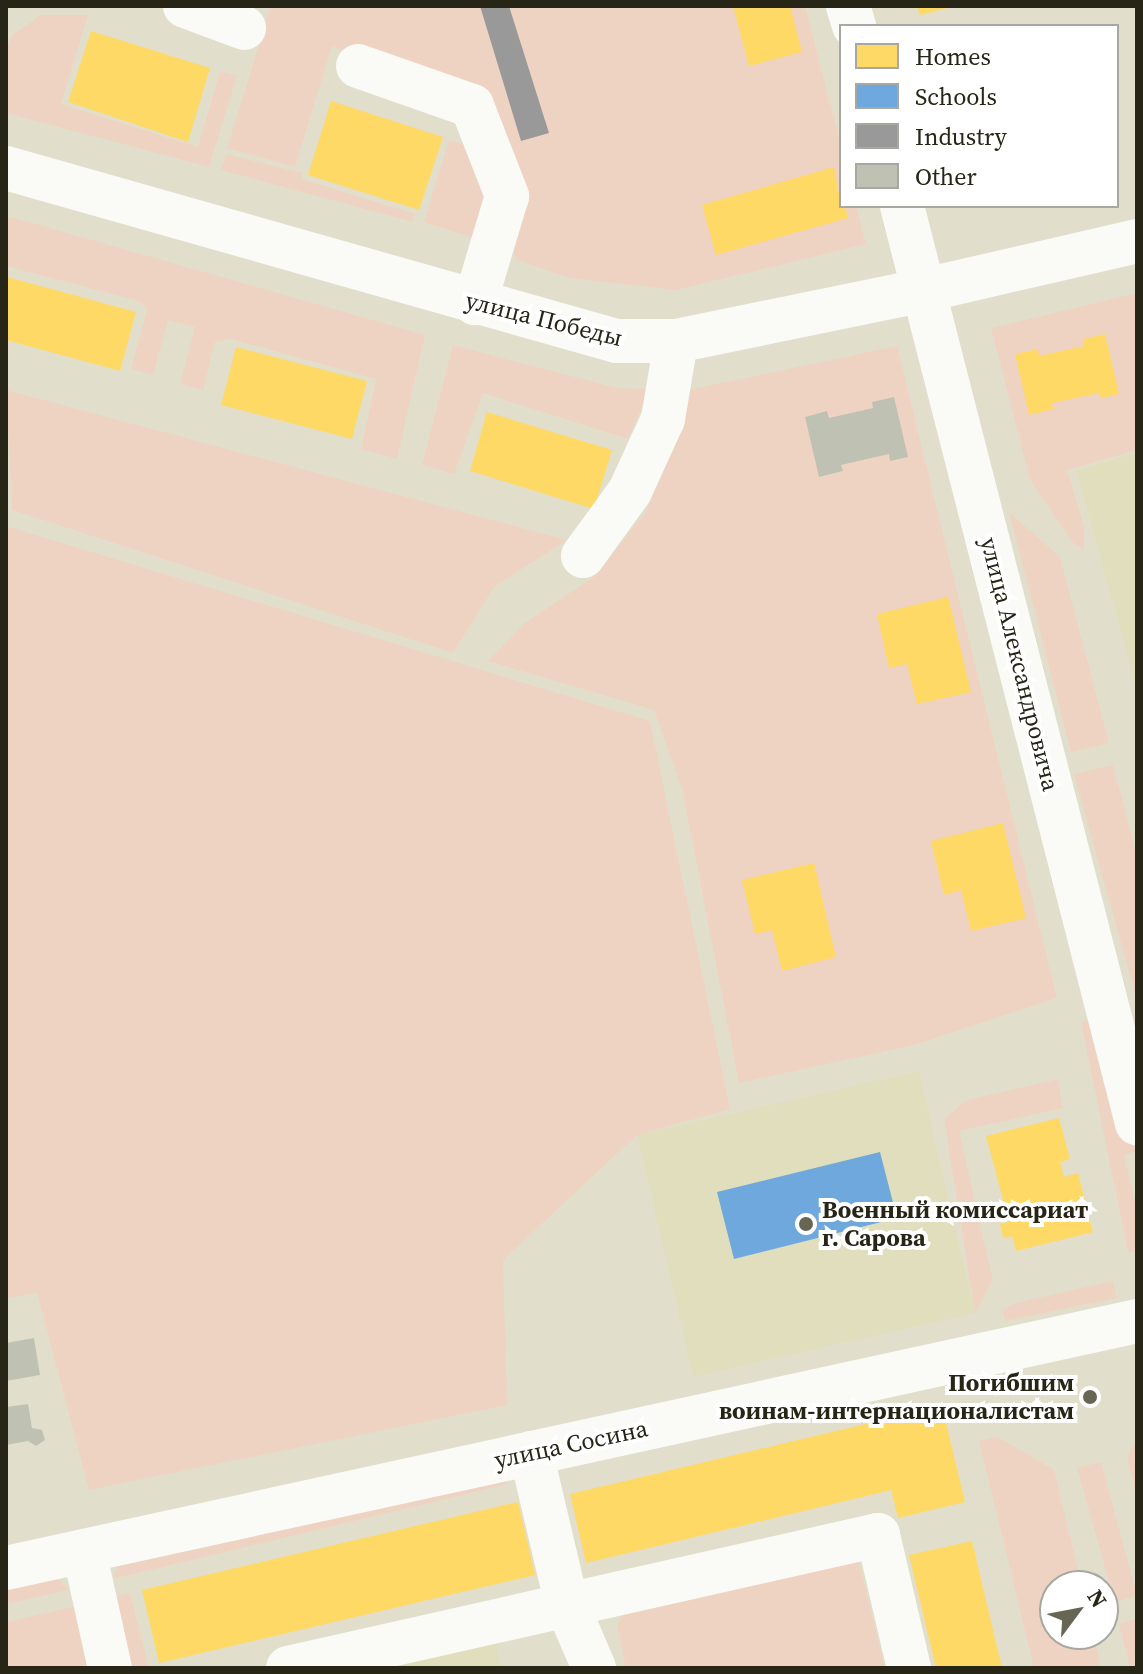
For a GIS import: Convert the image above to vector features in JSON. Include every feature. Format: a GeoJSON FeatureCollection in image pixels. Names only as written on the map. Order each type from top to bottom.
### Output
{"type":"FeatureCollection","features":[{"type":"Feature","properties":{"kind":"street"},"geometry":{"type":"LineString","coordinates":[[185,6],[244,28]]}},
{"type":"Feature","properties":{"kind":"street"},"geometry":{"type":"LineString","coordinates":[[358,66],[472,106],[507,196],[475,303]]}},
{"type":"Feature","properties":{"kind":"street","name":"улица Победы"},"geometry":{"type":"LineString","coordinates":[[6,168],[616,341],[676,341],[925,290],[1137,241]]}},
{"type":"Feature","properties":{"kind":"street","name":"улица Александровича"},"geometry":{"type":"LineString","coordinates":[[903,208],[1125,1023],[1137,1123]]}},
{"type":"Feature","properties":{"kind":"street"},"geometry":{"type":"LineString","coordinates":[[583,556],[630,491],[663,419],[676,341]]}},
{"type":"Feature","properties":{"kind":"street","name":"улица Сосина"},"geometry":{"type":"LineString","coordinates":[[6,1568],[1137,1321]]}},
{"type":"Feature","properties":{"kind":"street"},"geometry":{"type":"LineString","coordinates":[[531,1453],[567,1605],[594,1668]]}},
{"type":"Feature","properties":{"kind":"street"},"geometry":{"type":"LineString","coordinates":[[288,1668],[878,1535],[909,1668]]}},
{"type":"Feature","properties":{"kind":"street"},"geometry":{"type":"LineString","coordinates":[[84,1551],[110,1668]]}},
{"type":"Feature","properties":{"kind":"shaded area"},"geometry":{"type":"Polygon","coordinates":[[[271,6],[805,6],[839,138],[839,208],[857,208],[866,244],[676,290],[569,278],[518,260],[508,248],[479,98],[332,46],[295,167],[227,148],[271,6]]]}},
{"type":"Feature","properties":{"kind":"shaded area"},"geometry":{"type":"Polygon","coordinates":[[[41,15],[88,15],[61,104],[198,147],[220,71],[237,76],[209,167],[6,113],[6,53],[11,36],[41,15]]]}},
{"type":"Feature","properties":{"kind":"shaded area"},"geometry":{"type":"Polygon","coordinates":[[[449,140],[475,148],[495,194],[483,241],[424,222],[449,140]]]}},
{"type":"Feature","properties":{"kind":"shaded area"},"geometry":{"type":"Polygon","coordinates":[[[226,154],[302,173],[302,179],[415,214],[413,222],[221,170],[226,154]]]}},
{"type":"Feature","properties":{"kind":"shaded area"},"geometry":{"type":"Polygon","coordinates":[[[11,217],[425,335],[397,459],[361,449],[376,379],[231,339],[215,342],[203,390],[180,384],[195,327],[168,320],[153,375],[131,369],[147,310],[139,301],[6,266],[6,220],[11,217]]]}},
{"type":"Feature","properties":{"kind":"shaded area"},"geometry":{"type":"Polygon","coordinates":[[[1137,293],[1137,450],[1067,470],[1084,526],[1084,549],[1074,544],[1030,480],[991,328],[1137,293]]]}},
{"type":"Feature","properties":{"kind":"shaded area"},"geometry":{"type":"Polygon","coordinates":[[[453,345],[617,388],[649,389],[628,439],[483,393],[454,474],[422,465],[453,345]]]}},
{"type":"Feature","properties":{"kind":"shaded area"},"geometry":{"type":"Polygon","coordinates":[[[897,346],[1057,998],[914,1045],[739,1083],[682,789],[654,710],[488,661],[525,623],[595,576],[646,511],[673,447],[688,390],[897,346]]]}},
{"type":"Feature","properties":{"kind":"shaded area"},"geometry":{"type":"Polygon","coordinates":[[[6,390],[567,540],[494,587],[453,653],[12,510],[6,390]]]}},
{"type":"Feature","properties":{"kind":"shaded area"},"geometry":{"type":"Polygon","coordinates":[[[1137,453],[1137,691],[1076,470],[1137,453]]]}},
{"type":"Feature","properties":{"kind":"shaded area"},"geometry":{"type":"Polygon","coordinates":[[[1009,512],[1060,557],[1109,743],[1071,752],[1009,512]]]}},
{"type":"Feature","properties":{"kind":"shaded area"},"geometry":{"type":"Polygon","coordinates":[[[6,526],[650,721],[730,1109],[637,1135],[503,1260],[507,1405],[89,1490],[37,1293],[6,1298],[6,526]]]}},
{"type":"Feature","properties":{"kind":"shaded area"},"geometry":{"type":"Polygon","coordinates":[[[1113,765],[1137,856],[1137,1000],[1074,774],[1113,765]]]}},
{"type":"Feature","properties":{"kind":"shaded area"},"geometry":{"type":"Polygon","coordinates":[[[1105,1017],[1137,1147],[1137,1151],[1124,1155],[1137,1208],[1137,1250],[1128,1253],[1081,1022],[1105,1017]]]}},
{"type":"Feature","properties":{"kind":"shaded area","name":"Военный комиссариат г. Сарова"},"geometry":{"type":"Polygon","coordinates":[[[919,1071],[975,1313],[693,1377],[637,1135],[919,1071]]]}},
{"type":"Feature","properties":{"kind":"shaded area"},"geometry":{"type":"Polygon","coordinates":[[[1058,1079],[1063,1108],[959,1131],[993,1280],[975,1313],[944,1119],[967,1100],[1058,1079]]]}},
{"type":"Feature","properties":{"kind":"shaded area"},"geometry":{"type":"Polygon","coordinates":[[[1113,1281],[1117,1298],[1005,1321],[1002,1310],[1015,1303],[1113,1281]]]}},
{"type":"Feature","properties":{"kind":"shaded area"},"geometry":{"type":"Polygon","coordinates":[[[998,1437],[1054,1470],[1078,1570],[1039,1570],[1039,1650],[1097,1650],[1101,1668],[1034,1668],[979,1441],[998,1437]]]}},
{"type":"Feature","properties":{"kind":"shaded area"},"geometry":{"type":"Polygon","coordinates":[[[1137,1439],[1137,1495],[1127,1457],[1137,1439]]]}},
{"type":"Feature","properties":{"kind":"shaded area"},"geometry":{"type":"Polygon","coordinates":[[[1101,1462],[1137,1595],[1119,1602],[1119,1570],[1106,1570],[1077,1468],[1101,1462]]]}},
{"type":"Feature","properties":{"kind":"shaded area"},"geometry":{"type":"Polygon","coordinates":[[[499,1473],[508,1484],[113,1579],[119,1561],[499,1473]]]}},
{"type":"Feature","properties":{"kind":"shaded area"},"geometry":{"type":"Polygon","coordinates":[[[857,1554],[885,1668],[626,1668],[617,1628],[625,1606],[857,1554]]]}},
{"type":"Feature","properties":{"kind":"shaded area"},"geometry":{"type":"Polygon","coordinates":[[[55,1575],[68,1590],[6,1604],[6,1587],[55,1575]]]}},
{"type":"Feature","properties":{"kind":"shaded area"},"geometry":{"type":"Polygon","coordinates":[[[130,1593],[149,1668],[131,1668],[115,1597],[130,1593]]]}},
{"type":"Feature","properties":{"kind":"shaded area"},"geometry":{"type":"Polygon","coordinates":[[[82,1605],[94,1656],[81,1668],[6,1668],[6,1622],[82,1605]]]}},
{"type":"Feature","properties":{"kind":"shaded area"},"geometry":{"type":"Polygon","coordinates":[[[1137,1619],[1137,1668],[1130,1668],[1119,1624],[1137,1619]]]}},
{"type":"Feature","properties":{"kind":"shaded area"},"geometry":{"type":"Polygon","coordinates":[[[496,1642],[502,1668],[383,1668],[496,1642]]]}},
{"type":"Feature","properties":{"kind":"building: Homes"},"geometry":{"type":"Polygon","coordinates":[[[733,6],[790,6],[802,52],[749,66],[733,6]]]}},
{"type":"Feature","properties":{"kind":"building: Homes"},"geometry":{"type":"Polygon","coordinates":[[[917,6],[952,6],[952,7],[920,15],[917,6]]]}},
{"type":"Feature","properties":{"kind":"building: Homes"},"geometry":{"type":"Polygon","coordinates":[[[91,31],[210,68],[188,142],[68,102],[91,31]]]}},
{"type":"Feature","properties":{"kind":"building: Homes"},"geometry":{"type":"Polygon","coordinates":[[[331,101],[443,137],[419,210],[308,175],[331,101]]]}},
{"type":"Feature","properties":{"kind":"building: Homes"},"geometry":{"type":"Polygon","coordinates":[[[834,167],[839,208],[846,208],[848,218],[716,255],[702,205],[834,167]]]}},
{"type":"Feature","properties":{"kind":"building: Homes"},"geometry":{"type":"Polygon","coordinates":[[[7,277],[136,312],[120,371],[6,340],[7,277]]]}},
{"type":"Feature","properties":{"kind":"building: Homes"},"geometry":{"type":"Polygon","coordinates":[[[1105,334],[1119,394],[1101,398],[1099,393],[1052,403],[1053,409],[1029,415],[1015,354],[1038,349],[1039,356],[1084,346],[1083,339],[1105,334]]]}},
{"type":"Feature","properties":{"kind":"building: Homes"},"geometry":{"type":"Polygon","coordinates":[[[236,347],[367,381],[352,439],[221,405],[236,347]]]}},
{"type":"Feature","properties":{"kind":"building: Homes"},"geometry":{"type":"Polygon","coordinates":[[[487,412],[612,450],[594,509],[470,471],[487,412]]]}},
{"type":"Feature","properties":{"kind":"building: Homes"},"geometry":{"type":"Polygon","coordinates":[[[948,597],[971,692],[917,704],[907,664],[889,668],[877,614],[948,597]]]}},
{"type":"Feature","properties":{"kind":"building: Homes"},"geometry":{"type":"Polygon","coordinates":[[[1003,823],[1026,918],[971,931],[961,890],[944,895],[931,841],[1003,823]]]}},
{"type":"Feature","properties":{"kind":"building: Homes"},"geometry":{"type":"Polygon","coordinates":[[[814,863],[836,957],[782,971],[772,930],[755,934],[742,880],[814,863]]]}},
{"type":"Feature","properties":{"kind":"building: Homes"},"geometry":{"type":"Polygon","coordinates":[[[1059,1118],[1070,1159],[1060,1162],[1064,1177],[1078,1173],[1093,1232],[1016,1251],[1012,1236],[1003,1238],[1000,1224],[1009,1222],[986,1136],[1059,1118]]]}},
{"type":"Feature","properties":{"kind":"building: Homes"},"geometry":{"type":"Polygon","coordinates":[[[942,1406],[965,1502],[898,1518],[891,1490],[586,1563],[570,1494],[942,1406]]]}},
{"type":"Feature","properties":{"kind":"building: Homes"},"geometry":{"type":"Polygon","coordinates":[[[518,1502],[535,1575],[159,1663],[142,1590],[518,1502]]]}},
{"type":"Feature","properties":{"kind":"building: Homes"},"geometry":{"type":"Polygon","coordinates":[[[972,1541],[1002,1668],[936,1668],[909,1555],[972,1541]]]}},
{"type":"Feature","properties":{"kind":"building: Schools"},"geometry":{"type":"Polygon","coordinates":[[[880,1152],[897,1218],[734,1259],[717,1192],[880,1152]]]}},
{"type":"Feature","properties":{"kind":"building: Industry"},"geometry":{"type":"Polygon","coordinates":[[[480,6],[509,6],[549,133],[521,141],[480,6]]]}},
{"type":"Feature","properties":{"kind":"building: Other"},"geometry":{"type":"Polygon","coordinates":[[[894,397],[908,457],[890,461],[889,454],[841,465],[843,471],[819,477],[805,417],[827,411],[829,418],[873,408],[872,402],[894,397]]]}},
{"type":"Feature","properties":{"kind":"building: Other"},"geometry":{"type":"Polygon","coordinates":[[[34,1338],[40,1375],[6,1381],[6,1343],[34,1338]]]}},
{"type":"Feature","properties":{"kind":"building: Other"},"geometry":{"type":"Polygon","coordinates":[[[28,1404],[32,1428],[42,1430],[45,1440],[36,1446],[28,1441],[6,1445],[6,1407],[28,1404]]]}},
{"type":"Feature","properties":{"kind":"place","name":"Военный комиссариат г. Сарова"},"geometry":{"type":"Point","coordinates":[806,1224]}},
{"type":"Feature","properties":{"kind":"place","name":"Погибшим воинам-интернационалистам"},"geometry":{"type":"Point","coordinates":[1090,1397]}}]}
